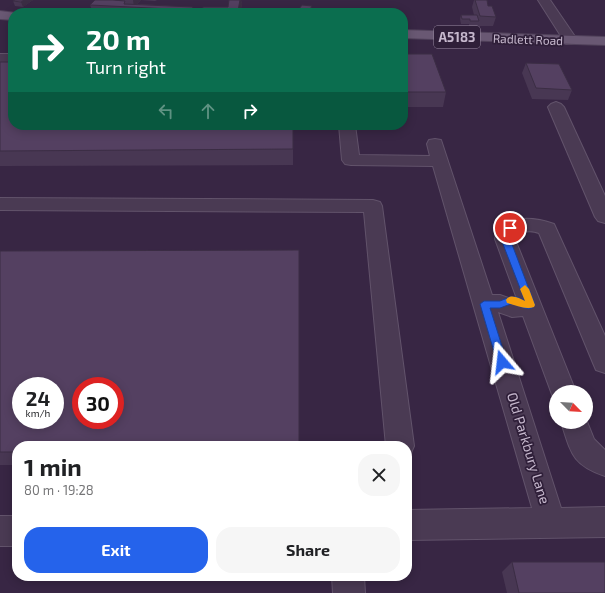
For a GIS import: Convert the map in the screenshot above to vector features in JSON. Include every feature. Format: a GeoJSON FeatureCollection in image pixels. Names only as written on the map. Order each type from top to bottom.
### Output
{"type":"FeatureCollection","features":[{"type":"Feature","properties":{"kind":"main road","name":"Radlett Road"},"geometry":{"type":"LineString","coordinates":[[408,34],[605,41]]}},
{"type":"Feature","properties":{"kind":"street"},"geometry":{"type":"LineString","coordinates":[[544,0],[571,41]]}},
{"type":"Feature","properties":{"kind":"street"},"geometry":{"type":"LineString","coordinates":[[556,107],[605,217]]}},
{"type":"Feature","properties":{"kind":"street","name":"Old Parkbury Lane"},"geometry":{"type":"LineString","coordinates":[[348,130],[351,160],[437,153],[492,304],[551,522],[412,525]]}},
{"type":"Feature","properties":{"kind":"street"},"geometry":{"type":"LineString","coordinates":[[0,204],[373,206],[399,441]]}},
{"type":"Feature","properties":{"kind":"street"},"geometry":{"type":"LineString","coordinates":[[560,385],[527,305],[505,235],[510,228],[519,226],[540,226],[547,230],[605,364]]}},
{"type":"Feature","properties":{"kind":"street"},"geometry":{"type":"LineString","coordinates":[[492,304],[515,309],[520,309],[527,305]]}},
{"type":"Feature","properties":{"kind":"street"},"geometry":{"type":"LineString","coordinates":[[577,429],[583,447],[589,456],[597,461],[605,463]]}},
{"type":"Feature","properties":{"kind":"street"},"geometry":{"type":"LineString","coordinates":[[551,522],[605,522]]}},
{"type":"Feature","properties":{"kind":"street"},"geometry":{"type":"LineString","coordinates":[[0,531],[12,531]]}},
{"type":"Feature","properties":{"kind":"street"},"geometry":{"type":"LineString","coordinates":[[348,581],[349,593]]}},
{"type":"Feature","properties":{"kind":"building"},"geometry":{"type":"Polygon","coordinates":[[[24,0],[21,2],[13,1],[24,0]]]}},
{"type":"Feature","properties":{"kind":"building"},"geometry":{"type":"Polygon","coordinates":[[[95,0],[113,0],[125,1],[124,4],[193,7],[151,8],[90,5],[95,0]]]}},
{"type":"Feature","properties":{"kind":"building"},"geometry":{"type":"Polygon","coordinates":[[[229,0],[240,0],[239,8],[203,8],[203,7],[228,7],[229,0]]]}},
{"type":"Feature","properties":{"kind":"building"},"geometry":{"type":"Polygon","coordinates":[[[475,0],[487,0],[488,6],[492,6],[496,17],[480,16],[475,0]]]}},
{"type":"Feature","properties":{"kind":"building"},"geometry":{"type":"Polygon","coordinates":[[[302,5],[312,6],[311,8],[300,8],[302,5]]]}},
{"type":"Feature","properties":{"kind":"building"},"geometry":{"type":"Polygon","coordinates":[[[461,15],[477,15],[479,21],[462,19],[461,15]]]}},
{"type":"Feature","properties":{"kind":"building"},"geometry":{"type":"Polygon","coordinates":[[[408,54],[432,54],[446,92],[408,92],[408,54]]]}},
{"type":"Feature","properties":{"kind":"building"},"geometry":{"type":"Polygon","coordinates":[[[0,62],[8,62],[8,130],[293,130],[293,149],[0,151],[0,62]]]}},
{"type":"Feature","properties":{"kind":"building"},"geometry":{"type":"Polygon","coordinates":[[[526,63],[559,64],[572,90],[536,88],[526,63]]]}},
{"type":"Feature","properties":{"kind":"building"},"geometry":{"type":"Polygon","coordinates":[[[299,250],[299,441],[12,441],[12,452],[0,452],[0,251],[299,250]]]}},
{"type":"Feature","properties":{"kind":"building"},"geometry":{"type":"Polygon","coordinates":[[[512,562],[605,562],[605,593],[519,593],[512,562]]]}},
{"type":"Feature","properties":{"kind":"slow traffic"},"geometry":{"type":"LineString","coordinates":[[511,300],[517,300],[524,305],[531,305],[525,289]]}},
{"type":"Feature","properties":{"kind":"route"},"geometry":{"type":"LineString","coordinates":[[502,362],[484,304],[500,304],[510,300],[517,300],[524,305],[531,305],[505,239],[506,232],[510,228]]}}]}
